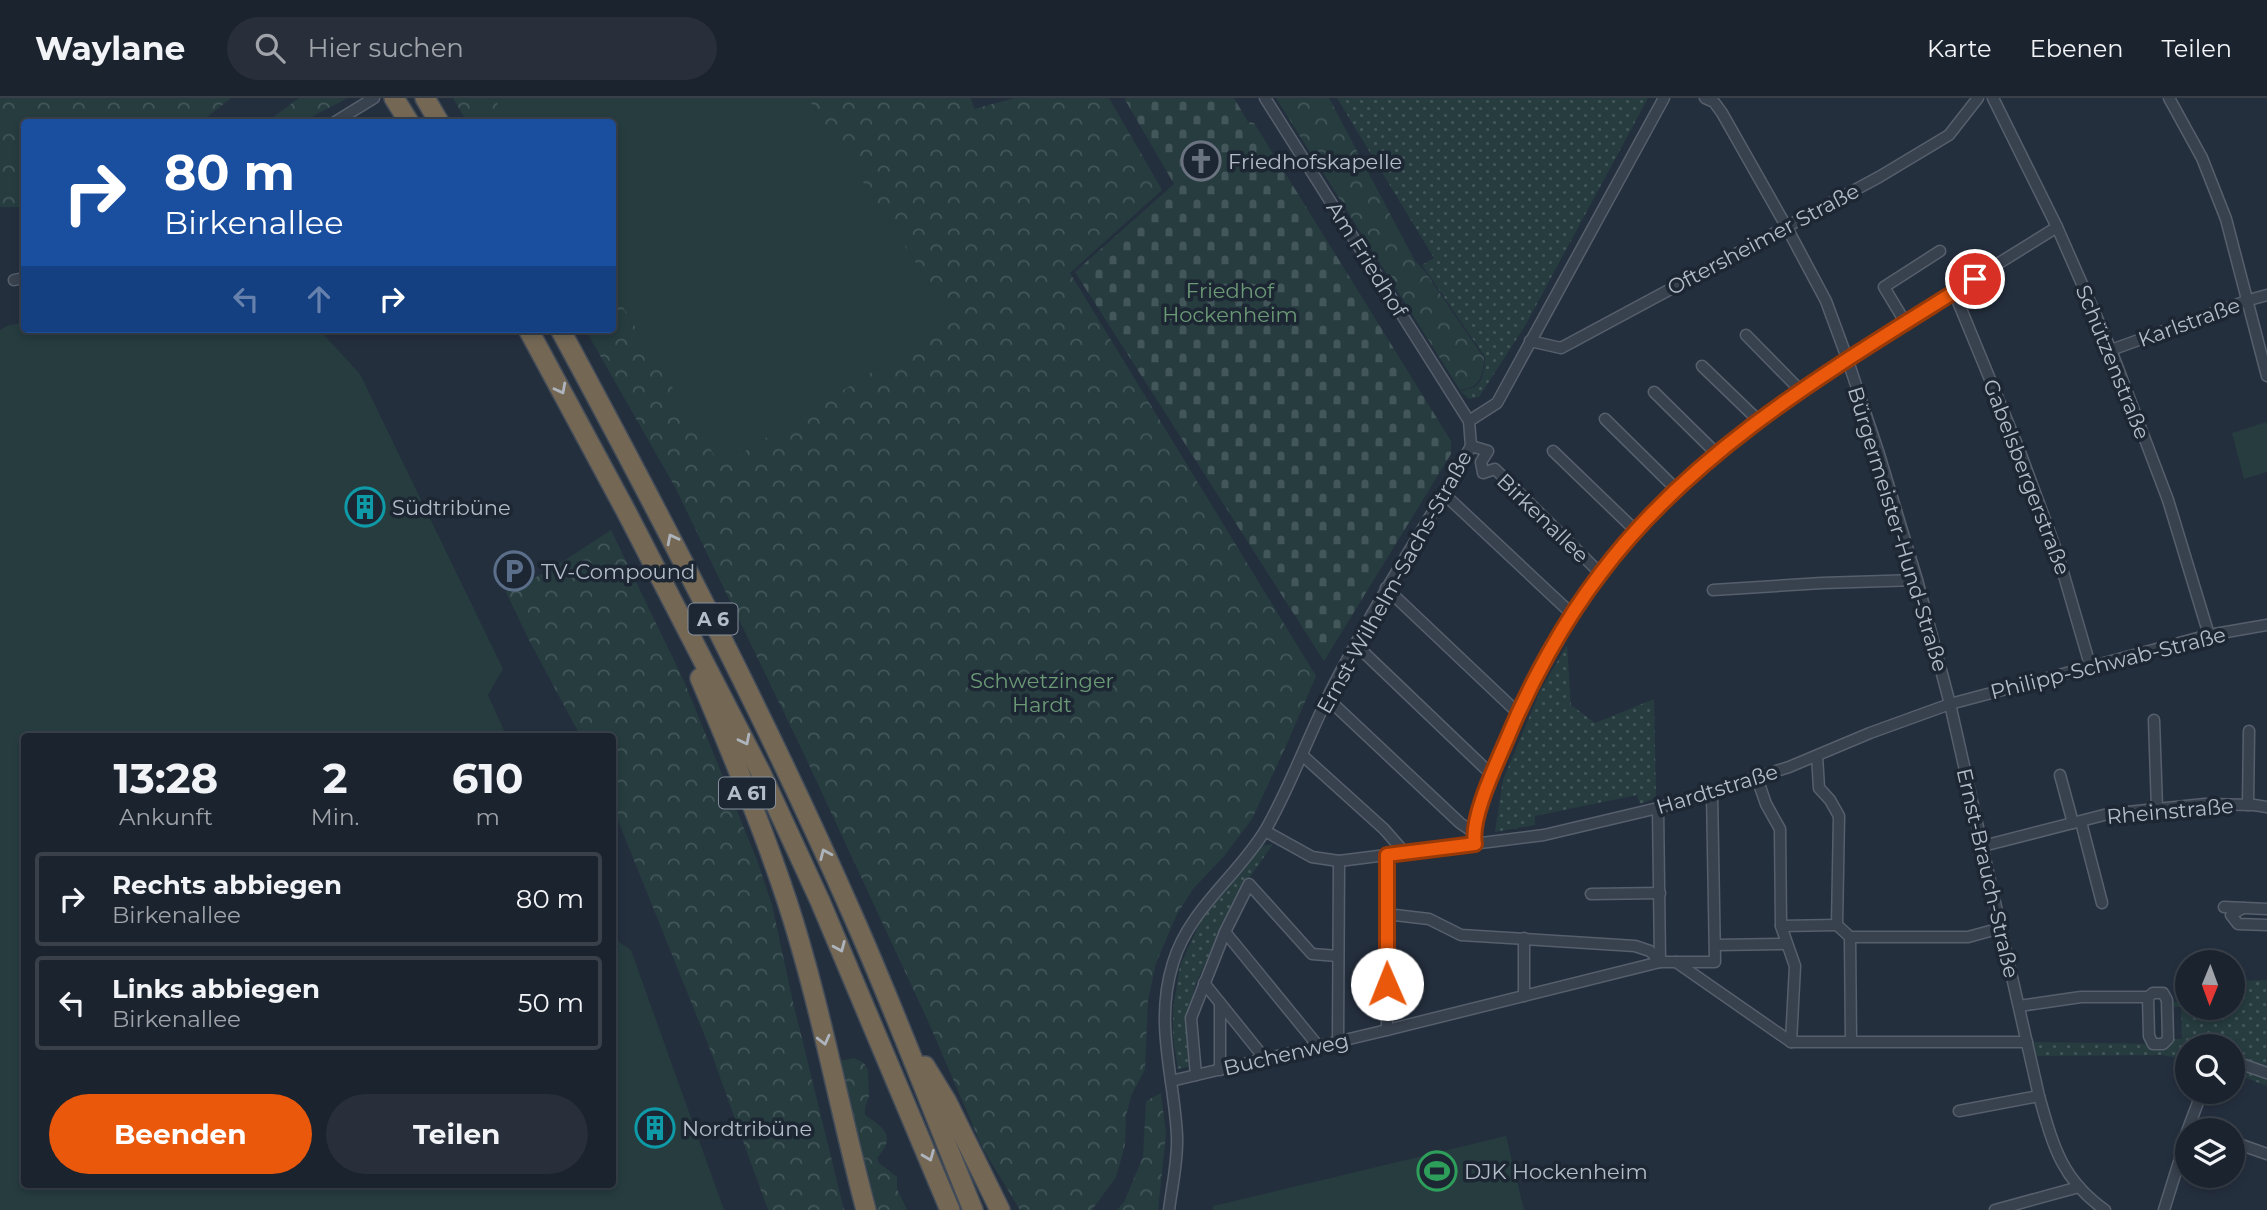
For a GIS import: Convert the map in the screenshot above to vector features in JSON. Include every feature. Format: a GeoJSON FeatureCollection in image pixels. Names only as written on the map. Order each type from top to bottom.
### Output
{"type":"FeatureCollection","features":[{"type":"Feature","properties":{"kind":"highway"},"geometry":{"type":"LineString","coordinates":[[394,98],[407,119]]}},
{"type":"Feature","properties":{"kind":"highway"},"geometry":{"type":"LineString","coordinates":[[425,98],[437,119]]}},
{"type":"Feature","properties":{"kind":"highway","name":"A 6"},"geometry":{"type":"LineString","coordinates":[[530,333],[680,614],[761,773],[820,901],[950,1210]]}},
{"type":"Feature","properties":{"kind":"highway","name":"A 6"},"geometry":{"type":"LineString","coordinates":[[562,333],[657,509],[735,664],[820,843],[900,1023],[973,1210]]}},
{"type":"Feature","properties":{"kind":"highway","name":"A 61"},"geometry":{"type":"LineString","coordinates":[[680,614],[689,652],[746,789],[787,901],[804,959],[866,1210]]}},
{"type":"Feature","properties":{"kind":"highway","name":"A 6"},"geometry":{"type":"LineString","coordinates":[[900,1023],[947,1102],[1000,1210]]}},
{"type":"Feature","properties":{"kind":"street"},"geometry":{"type":"LineString","coordinates":[[340,119],[374,98]]}},
{"type":"Feature","properties":{"kind":"street","name":"Am Friedhof"},"geometry":{"type":"LineString","coordinates":[[1265,98],[1469,421]]}},
{"type":"Feature","properties":{"kind":"street","name":"Ernst-Wilhelm-Sachs-Straße"},"geometry":{"type":"LineString","coordinates":[[1169,1210],[1177,1154],[1164,1035],[1164,1008],[1173,961],[1194,918],[1265,831],[1327,698],[1386,588],[1471,446],[1469,421],[1497,403],[1664,98]]}},
{"type":"Feature","properties":{"kind":"street","name":"Bürgermeister-Hund-Straße"},"geometry":{"type":"LineString","coordinates":[[1705,98],[1714,102],[1723,113],[1826,301],[1847,358],[1917,580],[1950,705]]}},
{"type":"Feature","properties":{"kind":"street","name":"Oftersheimer Straße"},"geometry":{"type":"LineString","coordinates":[[1530,341],[1561,348],[1879,177],[1949,135],[1978,98]]}},
{"type":"Feature","properties":{"kind":"street","name":"Schützenstraße"},"geometry":{"type":"LineString","coordinates":[[1993,98],[2057,227],[2111,350],[2168,500],[2210,635]]}},
{"type":"Feature","properties":{"kind":"street"},"geometry":{"type":"LineString","coordinates":[[2169,98],[2202,158],[2222,207],[2249,300],[2267,376]]}},
{"type":"Feature","properties":{"kind":"street","name":"Birkenallee"},"geometry":{"type":"LineString","coordinates":[[1475,844],[1473,832],[1492,775],[1518,713],[1545,661],[1600,573],[1636,531],[1677,489],[1759,421],[1847,358],[2057,227]]}},
{"type":"Feature","properties":{"kind":"street"},"geometry":{"type":"LineString","coordinates":[[1905,322],[1884,287],[1940,251]]}},
{"type":"Feature","properties":{"kind":"street","name":"Gabelsbergerstraße"},"geometry":{"type":"LineString","coordinates":[[1954,292],[2020,453],[2058,555],[2090,665]]}},
{"type":"Feature","properties":{"kind":"street","name":"Karlstraße"},"geometry":{"type":"LineString","coordinates":[[2111,350],[2267,295]]}},
{"type":"Feature","properties":{"kind":"street"},"geometry":{"type":"LineString","coordinates":[[1746,335],[1801,391]]}},
{"type":"Feature","properties":{"kind":"street"},"geometry":{"type":"LineString","coordinates":[[1702,366],[1759,421]]}},
{"type":"Feature","properties":{"kind":"street"},"geometry":{"type":"LineString","coordinates":[[1654,392],[1717,454]]}},
{"type":"Feature","properties":{"kind":"street"},"geometry":{"type":"LineString","coordinates":[[1605,419],[1677,489]]}},
{"type":"Feature","properties":{"kind":"street","name":"Birkenallee"},"geometry":{"type":"LineString","coordinates":[[1471,446],[1488,451],[1481,462],[1483,472],[1495,469],[1600,573]]}},
{"type":"Feature","properties":{"kind":"street"},"geometry":{"type":"LineString","coordinates":[[1553,451],[1636,531]]}},
{"type":"Feature","properties":{"kind":"street"},"geometry":{"type":"LineString","coordinates":[[1444,494],[1573,615]]}},
{"type":"Feature","properties":{"kind":"street"},"geometry":{"type":"LineString","coordinates":[[1713,590],[1847,581],[1917,580]]}},
{"type":"Feature","properties":{"kind":"street"},"geometry":{"type":"LineString","coordinates":[[1386,588],[1518,713]]}},
{"type":"Feature","properties":{"kind":"street","name":"Philipp-Schwab-Straße"},"geometry":{"type":"LineString","coordinates":[[1950,705],[2090,665],[2210,635],[2267,625]]}},
{"type":"Feature","properties":{"kind":"street"},"geometry":{"type":"LineString","coordinates":[[1356,644],[1492,775]]}},
{"type":"Feature","properties":{"kind":"street"},"geometry":{"type":"LineString","coordinates":[[1327,698],[1460,823],[1473,832]]}},
{"type":"Feature","properties":{"kind":"street","name":"Hardtstraße"},"geometry":{"type":"LineString","coordinates":[[1475,844],[1544,835],[1658,808],[1758,778],[1870,733],[1950,705]]}},
{"type":"Feature","properties":{"kind":"street","name":"Ernst-Brauch-Straße"},"geometry":{"type":"LineString","coordinates":[[1950,705],[2039,1096],[2053,1142],[2063,1165],[2079,1187],[2105,1210]]}},
{"type":"Feature","properties":{"kind":"street"},"geometry":{"type":"LineString","coordinates":[[2154,720],[2157,808]]}},
{"type":"Feature","properties":{"kind":"street"},"geometry":{"type":"LineString","coordinates":[[2248,805],[2249,731]]}},
{"type":"Feature","properties":{"kind":"street"},"geometry":{"type":"LineString","coordinates":[[1302,755],[1384,829],[1405,853]]}},
{"type":"Feature","properties":{"kind":"street"},"geometry":{"type":"LineString","coordinates":[[1817,756],[1819,788],[1839,816],[1837,925]]}},
{"type":"Feature","properties":{"kind":"street"},"geometry":{"type":"LineString","coordinates":[[2060,775],[2102,903]]}},
{"type":"Feature","properties":{"kind":"street"},"geometry":{"type":"LineString","coordinates":[[1758,778],[1766,804],[1780,829],[1781,926],[1795,966],[1791,1042]]}},
{"type":"Feature","properties":{"kind":"street"},"geometry":{"type":"LineString","coordinates":[[1712,792],[1716,945],[1786,944]]}},
{"type":"Feature","properties":{"kind":"street","name":"Rheinstraße"},"geometry":{"type":"LineString","coordinates":[[1983,846],[2108,814],[2205,804],[2267,807]]}},
{"type":"Feature","properties":{"kind":"street"},"geometry":{"type":"LineString","coordinates":[[1658,808],[1660,962]]}},
{"type":"Feature","properties":{"kind":"street"},"geometry":{"type":"LineString","coordinates":[[1265,831],[1312,857],[1339,861],[1475,844]]}},
{"type":"Feature","properties":{"kind":"street"},"geometry":{"type":"LineString","coordinates":[[1387,855],[1387,1030]]}},
{"type":"Feature","properties":{"kind":"street"},"geometry":{"type":"LineString","coordinates":[[1338,1041],[1339,861]]}},
{"type":"Feature","properties":{"kind":"street"},"geometry":{"type":"LineString","coordinates":[[1196,1074],[1191,1018],[1225,932],[1249,884],[1312,954],[1338,956]]}},
{"type":"Feature","properties":{"kind":"street"},"geometry":{"type":"LineString","coordinates":[[1591,894],[1660,893]]}},
{"type":"Feature","properties":{"kind":"street"},"geometry":{"type":"LineString","coordinates":[[2224,907],[2267,909]]}},
{"type":"Feature","properties":{"kind":"street"},"geometry":{"type":"LineString","coordinates":[[2243,908],[2231,915],[2238,924],[2267,925]]}},
{"type":"Feature","properties":{"kind":"street","name":"Buchenweg"},"geometry":{"type":"LineString","coordinates":[[1386,914],[1429,919],[1461,935],[1635,946],[1650,951],[1660,962]]}},
{"type":"Feature","properties":{"kind":"street"},"geometry":{"type":"LineString","coordinates":[[1781,926],[1837,925],[1850,937],[1968,937],[2001,928]]}},
{"type":"Feature","properties":{"kind":"street"},"geometry":{"type":"LineString","coordinates":[[1225,932],[1319,1047]]}},
{"type":"Feature","properties":{"kind":"street"},"geometry":{"type":"LineString","coordinates":[[1850,937],[1851,1041]]}},
{"type":"Feature","properties":{"kind":"street"},"geometry":{"type":"LineString","coordinates":[[1524,938],[1524,996]]}},
{"type":"Feature","properties":{"kind":"street","name":"Buchenweg"},"geometry":{"type":"LineString","coordinates":[[1171,1081],[1660,962],[1715,962],[1716,945]]}},
{"type":"Feature","properties":{"kind":"street"},"geometry":{"type":"LineString","coordinates":[[1676,962],[1791,1042],[2027,1042]]}},
{"type":"Feature","properties":{"kind":"street"},"geometry":{"type":"LineString","coordinates":[[1204,982],[1266,1060]]}},
{"type":"Feature","properties":{"kind":"street"},"geometry":{"type":"LineString","coordinates":[[2019,1006],[2081,997],[2148,997]]}},
{"type":"Feature","properties":{"kind":"street"},"geometry":{"type":"LineString","coordinates":[[1220,1003],[1220,1070]]}},
{"type":"Feature","properties":{"kind":"street"},"geometry":{"type":"LineString","coordinates":[[2245,1065],[2267,1073]]}},
{"type":"Feature","properties":{"kind":"street"},"geometry":{"type":"LineString","coordinates":[[1959,1111],[2039,1096]]}},
{"type":"Feature","properties":{"kind":"street"},"geometry":{"type":"LineString","coordinates":[[2245,1146],[2267,1154]]}},
{"type":"Feature","properties":{"kind":"street"},"geometry":{"type":"LineString","coordinates":[[2164,1210],[2175,1177]]}},
{"type":"Feature","properties":{"kind":"street"},"geometry":{"type":"LineString","coordinates":[[1995,1210],[2079,1187]]}},
{"type":"Feature","properties":{"kind":"green space"},"geometry":{"type":"Polygon","coordinates":[[[0,98],[231,98],[205,119],[21,119],[21,207],[0,207],[0,98]]]}},
{"type":"Feature","properties":{"kind":"green space"},"geometry":{"type":"Polygon","coordinates":[[[299,98],[348,98],[307,119],[271,119],[299,98]]]}},
{"type":"Feature","properties":{"kind":"green space","name":"Schwetzinger Hardt"},"geometry":{"type":"Polygon","coordinates":[[[453,98],[971,98],[974,109],[1015,98],[1109,98],[1162,190],[1070,273],[1316,676],[1252,819],[1225,855],[1193,889],[1177,914],[1156,963],[1148,1000],[1145,1069],[1132,1094],[1126,1115],[1125,1145],[1116,1177],[1092,1210],[1020,1210],[983,1149],[928,1021],[803,752],[675,487],[587,333],[616,333],[616,119],[465,119],[453,98]]]}},
{"type":"Feature","properties":{"kind":"green space"},"geometry":{"type":"Polygon","coordinates":[[[494,98],[808,98],[954,321],[721,466],[616,296],[616,119],[507,119],[494,98]]]}},
{"type":"Feature","properties":{"kind":"green space","name":"Friedhof Hockenheim"},"geometry":{"type":"Polygon","coordinates":[[[1124,98],[1234,98],[1248,122],[1254,123],[1451,441],[1451,454],[1324,661],[1075,272],[1174,184],[1124,98]]]}},
{"type":"Feature","properties":{"kind":"green space"},"geometry":{"type":"Polygon","coordinates":[[[1276,98],[1329,98],[1415,261],[1424,270],[1484,358],[1481,376],[1472,387],[1460,390],[1276,98]]]}},
{"type":"Feature","properties":{"kind":"green space"},"geometry":{"type":"Polygon","coordinates":[[[1337,98],[1648,98],[1525,326],[1479,397],[1469,399],[1460,391],[1473,388],[1480,381],[1485,357],[1422,265],[1434,258],[1337,98]]]}},
{"type":"Feature","properties":{"kind":"green space"},"geometry":{"type":"Polygon","coordinates":[[[21,323],[21,333],[324,335],[360,374],[503,669],[488,695],[505,733],[21,733],[21,1188],[616,1188],[616,940],[631,950],[724,1210],[0,1210],[0,330],[21,323]]]}},
{"type":"Feature","properties":{"kind":"green space"},"geometry":{"type":"Polygon","coordinates":[[[2267,422],[2267,472],[2244,479],[2232,433],[2267,422]]]}},
{"type":"Feature","properties":{"kind":"green space"},"geometry":{"type":"Polygon","coordinates":[[[611,530],[683,679],[757,860],[772,905],[844,1210],[768,1210],[708,1044],[616,815],[616,733],[579,733],[506,592],[550,570],[611,530]]]}},
{"type":"Feature","properties":{"kind":"green space"},"geometry":{"type":"Polygon","coordinates":[[[1567,645],[1571,705],[1595,723],[1654,699],[1656,798],[1640,804],[1637,795],[1535,816],[1535,825],[1495,832],[1503,780],[1540,691],[1567,645]]]}},
{"type":"Feature","properties":{"kind":"green space"},"geometry":{"type":"Polygon","coordinates":[[[1273,844],[1238,894],[1196,983],[1187,1017],[1191,1066],[1178,1069],[1173,1037],[1173,1009],[1180,966],[1201,920],[1262,846],[1273,844]]]}},
{"type":"Feature","properties":{"kind":"green space"},"geometry":{"type":"Polygon","coordinates":[[[2267,980],[2267,1086],[2245,1078],[2245,1034],[2182,1034],[2181,1020],[2245,1020],[2245,981],[2267,980]]]}},
{"type":"Feature","properties":{"kind":"green space"},"geometry":{"type":"Polygon","coordinates":[[[2167,1002],[2175,1002],[2175,1007],[2167,1007],[2167,1002]]]}},
{"type":"Feature","properties":{"kind":"green space"},"geometry":{"type":"Polygon","coordinates":[[[2168,1039],[2175,1039],[2175,1058],[2163,1055],[2030,1056],[2027,1042],[2163,1044],[2168,1039]]]}},
{"type":"Feature","properties":{"kind":"green space"},"geometry":{"type":"Polygon","coordinates":[[[854,1058],[864,1063],[868,1070],[869,1096],[865,1115],[886,1134],[886,1144],[877,1158],[879,1163],[897,1177],[897,1189],[907,1210],[877,1210],[840,1061],[854,1058]]]}},
{"type":"Feature","properties":{"kind":"green space"},"geometry":{"type":"Polygon","coordinates":[[[1161,1093],[1166,1134],[1158,1210],[1117,1210],[1124,1202],[1143,1157],[1146,1101],[1161,1093]]]}},
{"type":"Feature","properties":{"kind":"green space","name":"DJK Hockenheim"},"geometry":{"type":"Polygon","coordinates":[[[1506,1136],[1524,1210],[1213,1210],[1213,1206],[1506,1136]]]}},
{"type":"Feature","properties":{"kind":"place","name":"Friedhofskapelle"},"geometry":{"type":"Point","coordinates":[1201,161]}},
{"type":"Feature","properties":{"kind":"place","name":"Südtribüne"},"geometry":{"type":"Point","coordinates":[365,507]}},
{"type":"Feature","properties":{"kind":"place","name":"TV-Compound"},"geometry":{"type":"Point","coordinates":[514,571]}},
{"type":"Feature","properties":{"kind":"place","name":"Nordtribüne"},"geometry":{"type":"Point","coordinates":[655,1128]}},
{"type":"Feature","properties":{"kind":"place","name":"DJK Hockenheim"},"geometry":{"type":"Point","coordinates":[1437,1171]}},
{"type":"Feature","properties":{"kind":"route"},"geometry":{"type":"LineString","coordinates":[[1387,984],[1387,855],[1475,844],[1473,832],[1492,775],[1518,713],[1545,661],[1600,573],[1677,489],[1737,438],[1847,358],[1975,279]]}}]}
